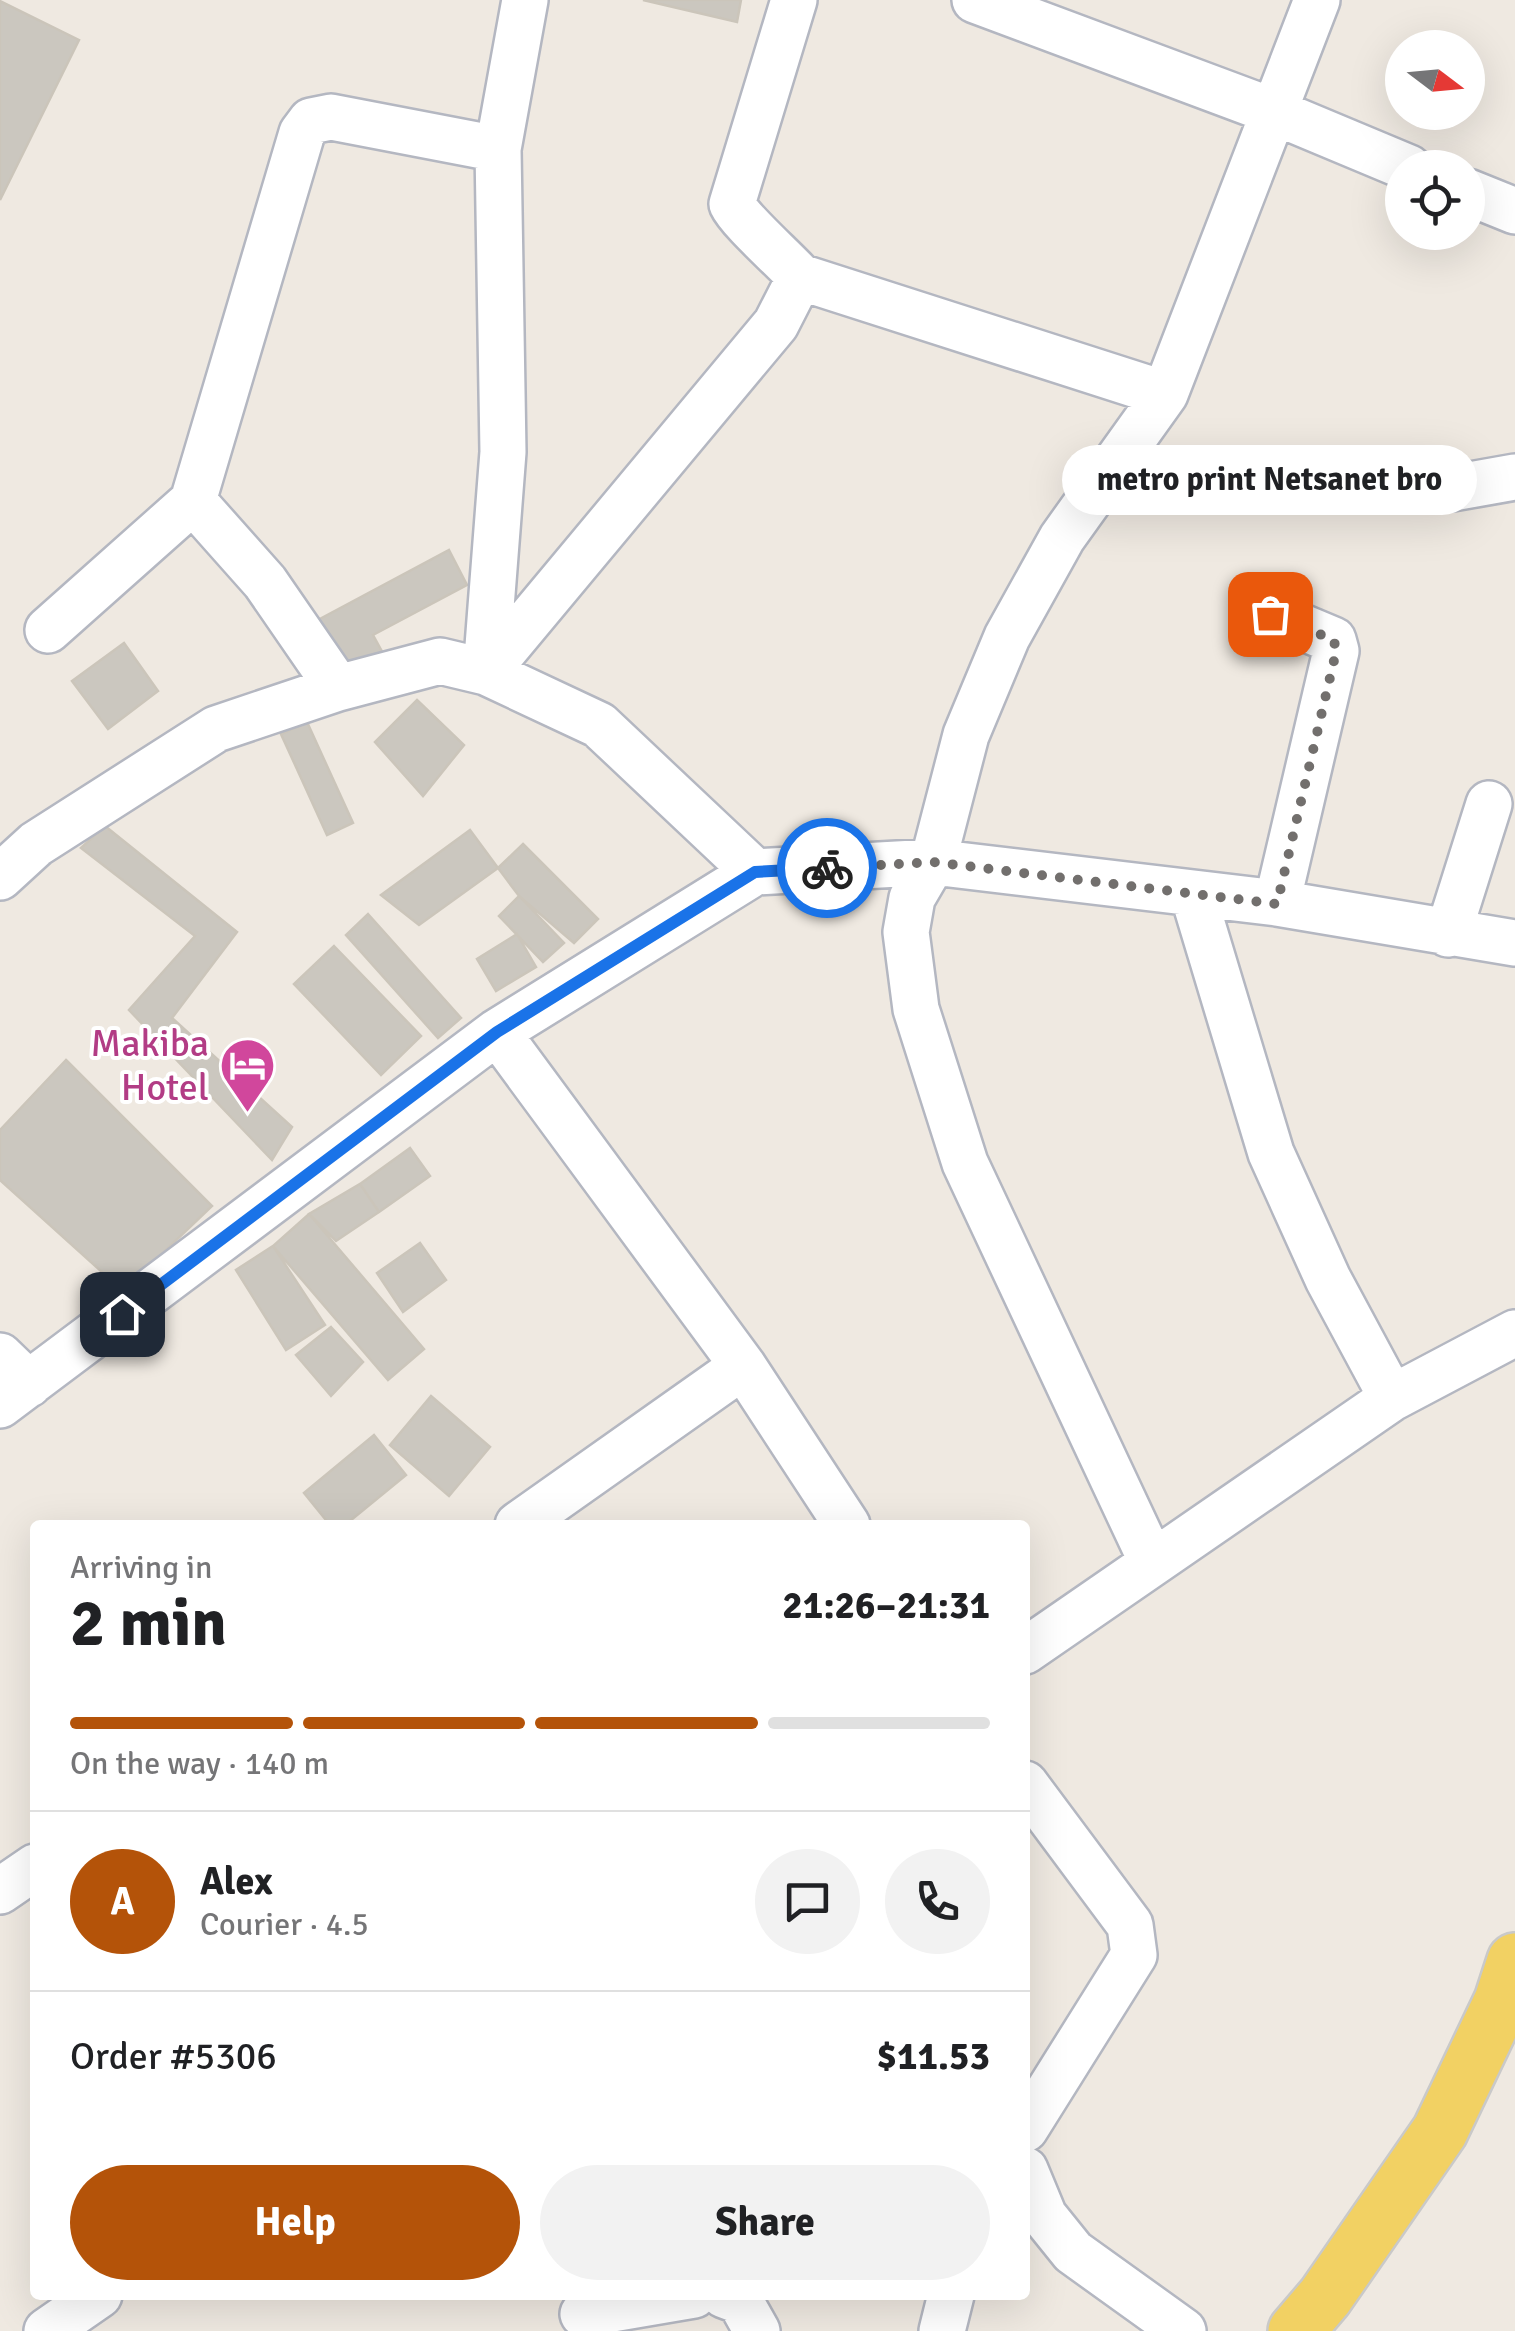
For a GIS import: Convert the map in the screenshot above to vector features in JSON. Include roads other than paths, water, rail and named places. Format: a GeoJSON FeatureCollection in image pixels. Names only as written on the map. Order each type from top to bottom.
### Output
{"type":"FeatureCollection","features":[{"type":"Feature","properties":{"kind":"main road"},"geometry":{"type":"LineString","coordinates":[[1296,2331],[1326,2297],[1440,2131],[1502,2001],[1515,1961]]}},
{"type":"Feature","properties":{"kind":"street"},"geometry":{"type":"LineString","coordinates":[[486,672],[504,452],[498,149],[525,0]]}},
{"type":"Feature","properties":{"kind":"street"},"geometry":{"type":"LineString","coordinates":[[794,0],[732,204],[738,218],[751,225],[800,277],[1165,394]]}},
{"type":"Feature","properties":{"kind":"street"},"geometry":{"type":"LineString","coordinates":[[975,0],[1275,112],[1385,158]]}},
{"type":"Feature","properties":{"kind":"street"},"geometry":{"type":"LineString","coordinates":[[1152,1562],[965,1163],[916,1009],[906,932],[912,898],[933,862],[966,735],[1007,637],[1062,538],[1165,394],[1317,0]]}},
{"type":"Feature","properties":{"kind":"street"},"geometry":{"type":"LineString","coordinates":[[48,630],[193,502],[302,133],[312,121],[331,117],[498,149]]}},
{"type":"Feature","properties":{"kind":"street"},"geometry":{"type":"LineString","coordinates":[[1485,199],[1515,211]]}},
{"type":"Feature","properties":{"kind":"street"},"geometry":{"type":"LineString","coordinates":[[486,672],[776,324],[800,277]]}},
{"type":"Feature","properties":{"kind":"street"},"geometry":{"type":"LineString","coordinates":[[1452,488],[1515,477]]}},
{"type":"Feature","properties":{"kind":"street"},"geometry":{"type":"LineString","coordinates":[[193,502],[265,582],[338,688]]}},
{"type":"Feature","properties":{"kind":"street"},"geometry":{"type":"LineString","coordinates":[[1270,614],[1334,640],[1336,652],[1277,904]]}},
{"type":"Feature","properties":{"kind":"street"},"geometry":{"type":"LineString","coordinates":[[0,877],[36,844],[216,729],[338,688],[440,661],[486,672],[599,725],[755,872]]}},
{"type":"Feature","properties":{"kind":"street"},"geometry":{"type":"LineString","coordinates":[[1448,934],[1490,804]]}},
{"type":"Feature","properties":{"kind":"street"},"geometry":{"type":"LineString","coordinates":[[10,1382],[497,1032],[755,872],[933,862],[1277,904],[1515,943]]}},
{"type":"Feature","properties":{"kind":"street"},"geometry":{"type":"LineString","coordinates":[[1193,894],[1271,1153],[1328,1279],[1392,1398]]}},
{"type":"Feature","properties":{"kind":"street"},"geometry":{"type":"LineString","coordinates":[[497,1032],[742,1366],[844,1520]]}},
{"type":"Feature","properties":{"kind":"street"},"geometry":{"type":"LineString","coordinates":[[1030,1647],[1392,1398],[1515,1332]]}},
{"type":"Feature","properties":{"kind":"street"},"geometry":{"type":"LineString","coordinates":[[525,1520],[742,1366]]}},
{"type":"Feature","properties":{"kind":"street"},"geometry":{"type":"LineString","coordinates":[[1030,1791],[1130,1925],[1134,1955],[1030,2121]]}},
{"type":"Feature","properties":{"kind":"street"},"geometry":{"type":"LineString","coordinates":[[0,1891],[30,1870]]}},
{"type":"Feature","properties":{"kind":"street"},"geometry":{"type":"LineString","coordinates":[[1030,2182],[1044,2216],[1073,2252],[1183,2331]]}},
{"type":"Feature","properties":{"kind":"street"},"geometry":{"type":"LineString","coordinates":[[47,2331],[92,2300]]}},
{"type":"Feature","properties":{"kind":"street"},"geometry":{"type":"LineString","coordinates":[[584,2314],[665,2300]]}},
{"type":"Feature","properties":{"kind":"street"},"geometry":{"type":"LineString","coordinates":[[737,2300],[758,2331]]}},
{"type":"Feature","properties":{"kind":"street"},"geometry":{"type":"LineString","coordinates":[[942,2331],[950,2300]]}},
{"type":"Feature","properties":{"kind":"place","name":"metro print Netsanet bro"},"geometry":{"type":"Point","coordinates":[1270,614]}},
{"type":"Feature","properties":{"kind":"place","name":"Makiba Hotel"},"geometry":{"type":"Point","coordinates":[248,1114]}}]}
